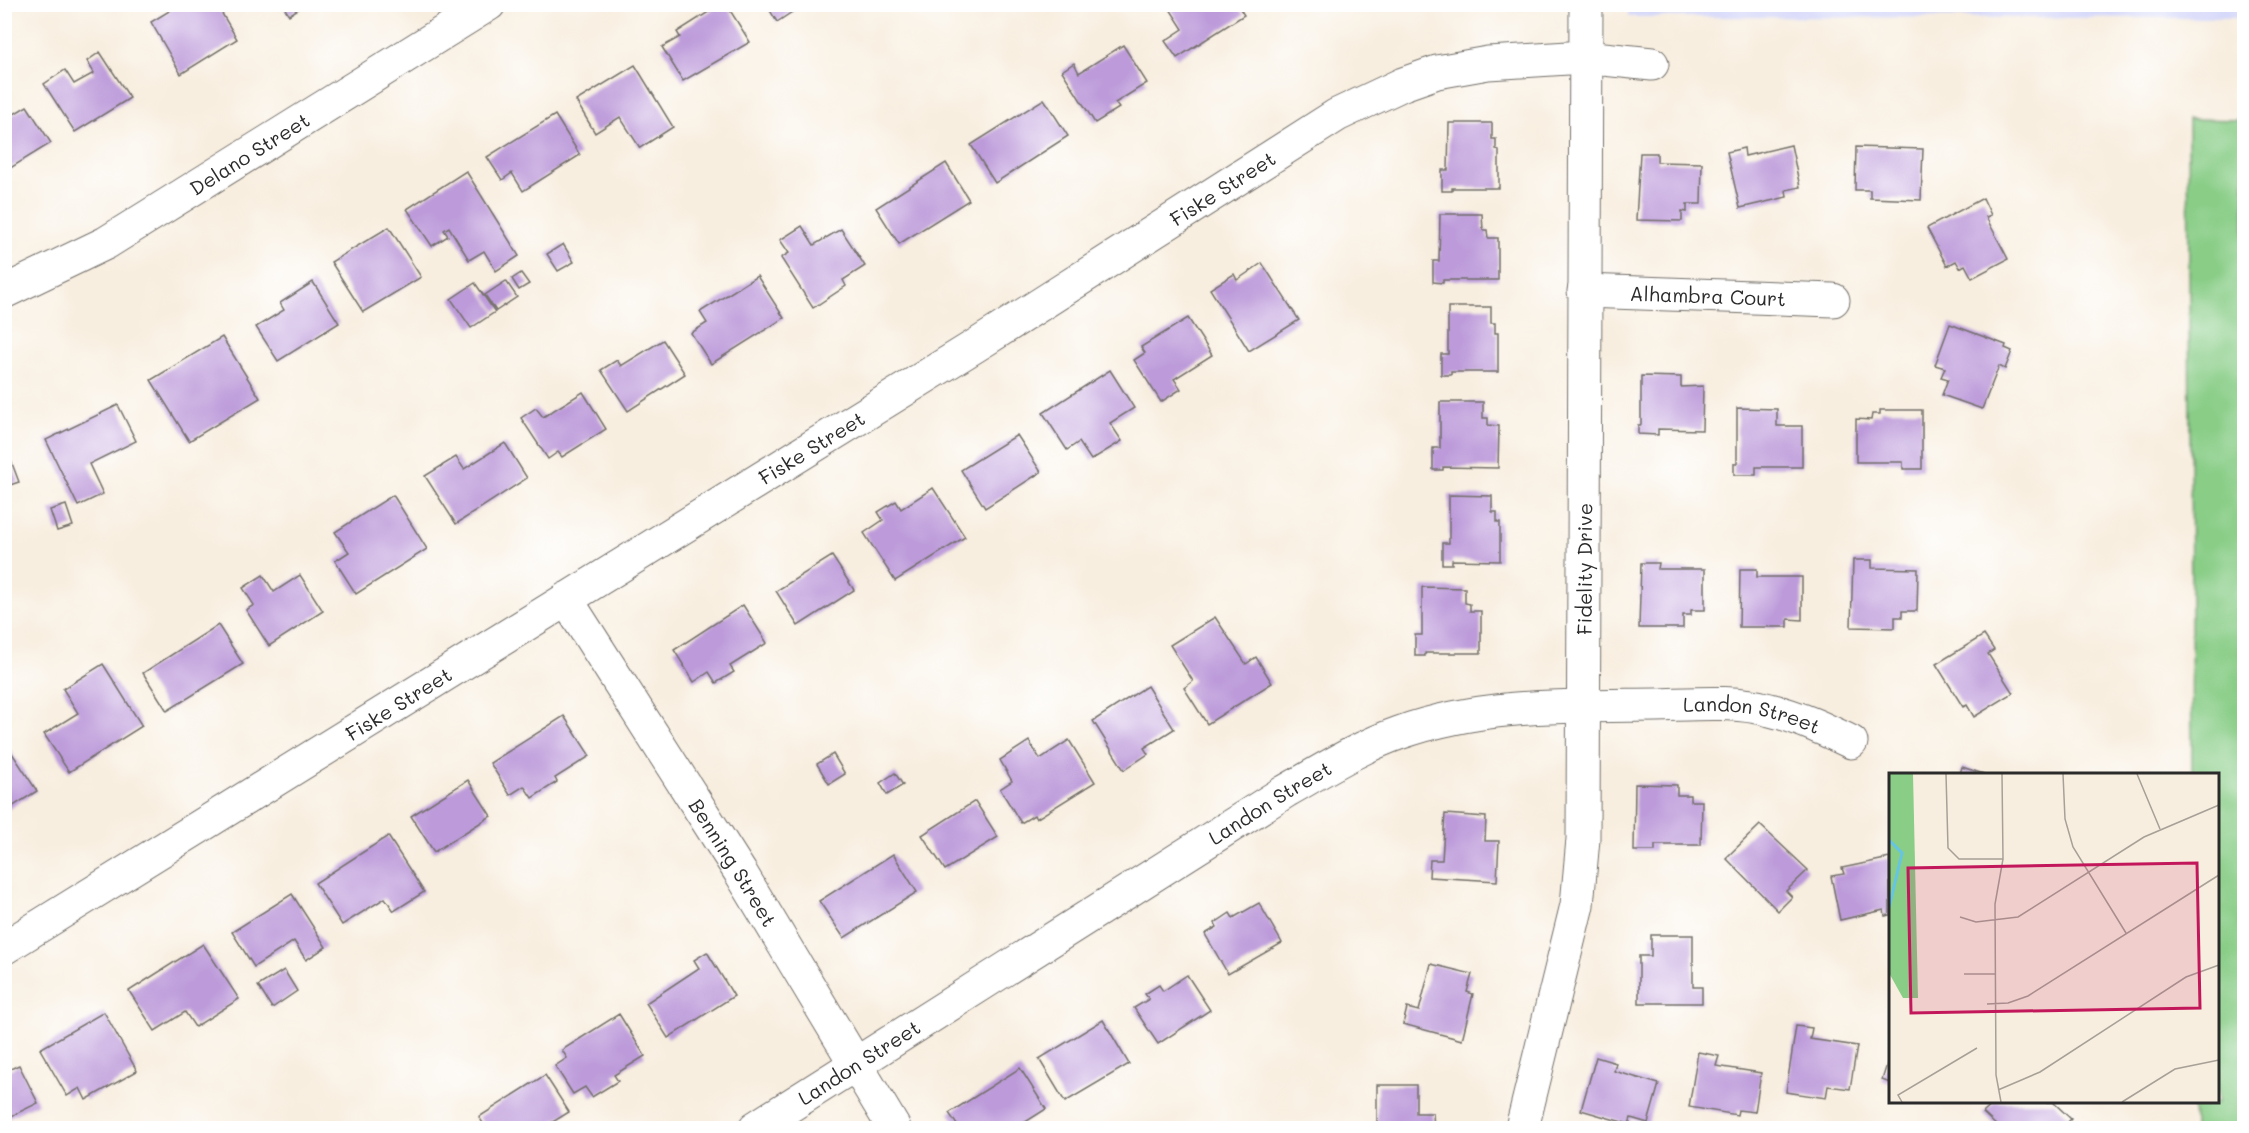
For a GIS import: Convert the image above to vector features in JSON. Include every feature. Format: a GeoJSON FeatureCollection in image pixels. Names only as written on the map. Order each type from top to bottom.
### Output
{"type":"FeatureCollection","features":[{"type":"Feature","properties":{"kind":"street","name":"Delano Street"},"geometry":{"type":"LineString","coordinates":[[4,292],[106,243],[489,4]]}},
{"type":"Feature","properties":{"kind":"street","name":"Fidelity Drive"},"geometry":{"type":"LineString","coordinates":[[1522,1128],[1577,905],[1583,839],[1584,57],[1586,4]]}},
{"type":"Feature","properties":{"kind":"street","name":"Fiske Street"},"geometry":{"type":"LineString","coordinates":[[4,948],[982,341],[1337,115],[1403,84],[1437,72],[1488,63],[1584,57],[1652,64]]}},
{"type":"Feature","properties":{"kind":"street","name":"Alhambra Court"},"geometry":{"type":"LineString","coordinates":[[1584,291],[1833,300]]}},
{"type":"Feature","properties":{"kind":"street","name":"Benning Street"},"geometry":{"type":"LineString","coordinates":[[566,599],[742,875],[894,1128]]}},
{"type":"Feature","properties":{"kind":"street","name":"Landon Street"},"geometry":{"type":"LineString","coordinates":[[754,1128],[1344,757],[1399,733],[1457,716],[1516,707],[1727,704],[1769,709],[1814,724],[1851,742]]}},
{"type":"Feature","properties":{"kind":"shaded area"},"geometry":{"type":"Polygon","coordinates":[[[1628,4],[2244,4],[2244,18],[1628,17],[1628,4]]]}},
{"type":"Feature","properties":{"kind":"green space"},"geometry":{"type":"Polygon","coordinates":[[[2188,119],[2244,120],[2244,1128],[2194,1128],[2193,1103],[2219,1103],[2219,773],[2192,773],[2188,119]]]}},
{"type":"Feature","properties":{"kind":"building"},"geometry":{"type":"Polygon","coordinates":[[[282,4],[306,4],[289,15],[282,4]]]}},
{"type":"Feature","properties":{"kind":"building"},"geometry":{"type":"Polygon","coordinates":[[[721,4],[726,4],[750,42],[683,81],[662,47],[680,37],[677,32],[721,4]]]}},
{"type":"Feature","properties":{"kind":"building"},"geometry":{"type":"Polygon","coordinates":[[[766,4],[804,4],[777,22],[766,4]]]}},
{"type":"Feature","properties":{"kind":"building"},"geometry":{"type":"Polygon","coordinates":[[[1176,4],[1237,4],[1244,15],[1177,58],[1165,41],[1183,29],[1170,9],[1176,4]]]}},
{"type":"Feature","properties":{"kind":"building"},"geometry":{"type":"Polygon","coordinates":[[[179,5],[217,5],[237,39],[181,74],[151,22],[179,5]]]}},
{"type":"Feature","properties":{"kind":"building"},"geometry":{"type":"Polygon","coordinates":[[[1123,45],[1147,83],[1115,103],[1119,108],[1095,123],[1062,71],[1074,63],[1079,73],[1123,45]]]}},
{"type":"Feature","properties":{"kind":"building"},"geometry":{"type":"Polygon","coordinates":[[[100,52],[130,98],[75,132],[44,84],[65,70],[74,84],[94,73],[87,61],[100,52]]]}},
{"type":"Feature","properties":{"kind":"building"},"geometry":{"type":"Polygon","coordinates":[[[635,65],[673,127],[640,148],[620,117],[595,133],[576,101],[635,65]]]}},
{"type":"Feature","properties":{"kind":"building"},"geometry":{"type":"Polygon","coordinates":[[[1044,99],[1068,136],[995,183],[971,145],[1044,99]]]}},
{"type":"Feature","properties":{"kind":"building"},"geometry":{"type":"Polygon","coordinates":[[[27,106],[51,143],[4,172],[4,120],[27,106]]]}},
{"type":"Feature","properties":{"kind":"building"},"geometry":{"type":"Polygon","coordinates":[[[555,115],[580,155],[523,191],[512,173],[502,180],[487,157],[555,115]]]}},
{"type":"Feature","properties":{"kind":"building"},"geometry":{"type":"Polygon","coordinates":[[[1449,123],[1492,123],[1492,139],[1496,139],[1496,149],[1499,150],[1499,188],[1452,188],[1452,191],[1442,191],[1442,170],[1448,170],[1449,123]]]}},
{"type":"Feature","properties":{"kind":"building"},"geometry":{"type":"Polygon","coordinates":[[[1791,145],[1800,187],[1786,190],[1787,197],[1740,208],[1727,152],[1744,148],[1745,156],[1791,145]]]}},
{"type":"Feature","properties":{"kind":"building"},"geometry":{"type":"Polygon","coordinates":[[[1856,147],[1923,149],[1921,200],[1870,198],[1870,190],[1855,190],[1856,147]]]}},
{"type":"Feature","properties":{"kind":"building"},"geometry":{"type":"Polygon","coordinates":[[[1640,153],[1657,153],[1657,162],[1702,163],[1701,204],[1687,204],[1687,212],[1682,211],[1682,221],[1636,220],[1640,153]]]}},
{"type":"Feature","properties":{"kind":"building"},"geometry":{"type":"Polygon","coordinates":[[[946,163],[969,200],[899,244],[876,208],[946,163]]]}},
{"type":"Feature","properties":{"kind":"building"},"geometry":{"type":"Polygon","coordinates":[[[466,171],[519,256],[496,271],[484,251],[469,260],[449,227],[444,230],[448,236],[432,246],[407,209],[466,171]]]}},
{"type":"Feature","properties":{"kind":"building"},"geometry":{"type":"Polygon","coordinates":[[[1983,198],[1991,215],[1986,217],[2008,259],[1972,278],[1965,265],[1960,268],[1956,261],[1947,266],[1927,228],[1983,198]]]}},
{"type":"Feature","properties":{"kind":"building"},"geometry":{"type":"Polygon","coordinates":[[[1440,214],[1482,214],[1483,230],[1487,230],[1488,238],[1498,238],[1498,280],[1433,282],[1433,261],[1439,261],[1440,214]]]}},
{"type":"Feature","properties":{"kind":"building"},"geometry":{"type":"Polygon","coordinates":[[[802,226],[814,245],[841,229],[865,266],[843,280],[846,286],[813,308],[781,258],[789,253],[780,240],[802,226]]]}},
{"type":"Feature","properties":{"kind":"building"},"geometry":{"type":"Polygon","coordinates":[[[389,227],[421,277],[363,312],[331,262],[389,227]]]}},
{"type":"Feature","properties":{"kind":"building"},"geometry":{"type":"Polygon","coordinates":[[[563,244],[574,262],[558,271],[547,254],[563,244]]]}},
{"type":"Feature","properties":{"kind":"building"},"geometry":{"type":"Polygon","coordinates":[[[1262,263],[1299,320],[1249,351],[1210,289],[1234,274],[1237,280],[1262,263]]]}},
{"type":"Feature","properties":{"kind":"building"},"geometry":{"type":"Polygon","coordinates":[[[521,273],[529,284],[519,290],[512,279],[521,273]]]}},
{"type":"Feature","properties":{"kind":"building"},"geometry":{"type":"Polygon","coordinates":[[[757,276],[784,318],[711,364],[691,333],[707,323],[700,312],[757,276]]]}},
{"type":"Feature","properties":{"kind":"building"},"geometry":{"type":"Polygon","coordinates":[[[506,281],[517,297],[496,311],[485,295],[506,281]]]}},
{"type":"Feature","properties":{"kind":"building"},"geometry":{"type":"Polygon","coordinates":[[[313,282],[339,323],[278,361],[256,327],[284,310],[280,303],[313,282]]]}},
{"type":"Feature","properties":{"kind":"building"},"geometry":{"type":"Polygon","coordinates":[[[475,283],[495,312],[471,328],[451,299],[475,283]]]}},
{"type":"Feature","properties":{"kind":"building"},"geometry":{"type":"Polygon","coordinates":[[[1448,307],[1491,307],[1491,323],[1495,323],[1495,333],[1498,333],[1498,372],[1451,372],[1451,375],[1441,375],[1441,354],[1448,354],[1448,307]]]}},
{"type":"Feature","properties":{"kind":"building"},"geometry":{"type":"Polygon","coordinates":[[[1188,318],[1212,355],[1174,379],[1181,389],[1161,402],[1134,360],[1145,353],[1141,347],[1188,318]]]}},
{"type":"Feature","properties":{"kind":"building"},"geometry":{"type":"Polygon","coordinates":[[[1950,324],[2006,345],[2005,348],[2012,351],[2005,369],[1999,366],[1982,409],[1942,395],[1948,379],[1941,377],[1945,368],[1935,365],[1950,324]]]}},
{"type":"Feature","properties":{"kind":"building"},"geometry":{"type":"Polygon","coordinates":[[[222,337],[260,398],[189,441],[151,380],[222,337]]]}},
{"type":"Feature","properties":{"kind":"building"},"geometry":{"type":"Polygon","coordinates":[[[663,340],[685,374],[628,411],[601,370],[617,360],[621,366],[663,340]]]}},
{"type":"Feature","properties":{"kind":"building"},"geometry":{"type":"Polygon","coordinates":[[[1110,370],[1134,408],[1110,423],[1122,441],[1091,460],[1079,442],[1067,450],[1043,413],[1110,370]]]}},
{"type":"Feature","properties":{"kind":"building"},"geometry":{"type":"Polygon","coordinates":[[[1641,376],[1681,377],[1681,387],[1703,386],[1702,430],[1658,429],[1658,435],[1638,434],[1638,425],[1641,425],[1641,376]]]}},
{"type":"Feature","properties":{"kind":"building"},"geometry":{"type":"Polygon","coordinates":[[[583,392],[606,429],[562,457],[558,452],[548,459],[521,418],[536,408],[543,417],[583,392]]]}},
{"type":"Feature","properties":{"kind":"building"},"geometry":{"type":"Polygon","coordinates":[[[1440,402],[1483,402],[1483,418],[1488,418],[1488,425],[1499,426],[1498,468],[1443,467],[1443,470],[1433,470],[1433,448],[1440,448],[1440,402]]]}},
{"type":"Feature","properties":{"kind":"building"},"geometry":{"type":"Polygon","coordinates":[[[118,405],[136,441],[89,464],[103,494],[78,506],[46,440],[118,405]]]}},
{"type":"Feature","properties":{"kind":"building"},"geometry":{"type":"Polygon","coordinates":[[[1737,408],[1777,409],[1777,426],[1802,426],[1802,467],[1756,467],[1756,475],[1734,475],[1734,463],[1737,463],[1737,408]]]}},
{"type":"Feature","properties":{"kind":"building"},"geometry":{"type":"Polygon","coordinates":[[[1880,410],[1922,410],[1922,469],[1903,469],[1903,462],[1856,462],[1856,419],[1871,420],[1872,414],[1880,414],[1880,410]]]}},
{"type":"Feature","properties":{"kind":"building"},"geometry":{"type":"Polygon","coordinates":[[[1017,435],[1041,472],[985,508],[961,470],[1017,435]]]}},
{"type":"Feature","properties":{"kind":"building"},"geometry":{"type":"Polygon","coordinates":[[[4,442],[19,482],[4,487],[4,442]]]}},
{"type":"Feature","properties":{"kind":"building"},"geometry":{"type":"Polygon","coordinates":[[[505,443],[527,478],[456,524],[425,476],[456,457],[464,469],[505,443]]]}},
{"type":"Feature","properties":{"kind":"building"},"geometry":{"type":"Polygon","coordinates":[[[933,488],[965,537],[895,581],[864,533],[883,520],[878,512],[896,501],[901,509],[933,488]]]}},
{"type":"Feature","properties":{"kind":"building"},"geometry":{"type":"Polygon","coordinates":[[[393,495],[427,549],[356,594],[335,561],[349,552],[335,532],[393,495]]]}},
{"type":"Feature","properties":{"kind":"building"},"geometry":{"type":"Polygon","coordinates":[[[1449,495],[1492,496],[1492,512],[1497,512],[1497,522],[1500,522],[1500,561],[1452,560],[1452,564],[1442,564],[1442,543],[1449,543],[1449,495]]]}},
{"type":"Feature","properties":{"kind":"building"},"geometry":{"type":"Polygon","coordinates":[[[66,505],[73,526],[57,531],[50,510],[66,505]]]}},
{"type":"Feature","properties":{"kind":"building"},"geometry":{"type":"Polygon","coordinates":[[[832,556],[854,590],[798,626],[776,591],[832,556]]]}},
{"type":"Feature","properties":{"kind":"building"},"geometry":{"type":"Polygon","coordinates":[[[1853,560],[1872,560],[1872,568],[1918,569],[1917,611],[1902,611],[1902,617],[1895,617],[1895,628],[1851,627],[1853,560]]]}},
{"type":"Feature","properties":{"kind":"building"},"geometry":{"type":"Polygon","coordinates":[[[1641,563],[1659,563],[1658,569],[1705,569],[1705,610],[1691,610],[1691,615],[1683,615],[1683,628],[1639,628],[1641,563]]]}},
{"type":"Feature","properties":{"kind":"building"},"geometry":{"type":"Polygon","coordinates":[[[1740,569],[1757,569],[1757,577],[1802,577],[1802,620],[1788,619],[1788,627],[1739,627],[1740,569]]]}},
{"type":"Feature","properties":{"kind":"building"},"geometry":{"type":"Polygon","coordinates":[[[263,575],[274,592],[300,575],[323,611],[269,646],[246,610],[254,605],[243,588],[263,575]]]}},
{"type":"Feature","properties":{"kind":"building"},"geometry":{"type":"Polygon","coordinates":[[[1422,587],[1465,588],[1465,603],[1470,604],[1470,611],[1481,611],[1481,653],[1425,653],[1425,656],[1415,656],[1415,635],[1422,635],[1422,587]]]}},
{"type":"Feature","properties":{"kind":"building"},"geometry":{"type":"Polygon","coordinates":[[[743,605],[767,643],[730,666],[734,672],[716,683],[709,672],[694,682],[674,650],[743,605]]]}},
{"type":"Feature","properties":{"kind":"building"},"geometry":{"type":"Polygon","coordinates":[[[1215,617],[1246,664],[1256,657],[1272,683],[1207,724],[1184,688],[1193,681],[1170,645],[1215,617]]]}},
{"type":"Feature","properties":{"kind":"building"},"geometry":{"type":"Polygon","coordinates":[[[218,625],[243,664],[167,711],[143,673],[218,625]]]}},
{"type":"Feature","properties":{"kind":"building"},"geometry":{"type":"Polygon","coordinates":[[[1984,635],[1994,650],[1988,654],[2013,693],[1974,717],[1967,705],[1963,707],[1936,664],[1984,635]]]}},
{"type":"Feature","properties":{"kind":"building"},"geometry":{"type":"Polygon","coordinates":[[[103,664],[142,726],[69,772],[44,734],[78,713],[63,689],[103,664]]]}},
{"type":"Feature","properties":{"kind":"building"},"geometry":{"type":"Polygon","coordinates":[[[1147,686],[1174,729],[1144,748],[1148,754],[1124,770],[1093,721],[1147,686]]]}},
{"type":"Feature","properties":{"kind":"building"},"geometry":{"type":"Polygon","coordinates":[[[564,716],[590,756],[555,778],[557,782],[532,798],[524,786],[510,795],[490,763],[564,716]]]}},
{"type":"Feature","properties":{"kind":"building"},"geometry":{"type":"Polygon","coordinates":[[[1069,740],[1095,782],[1036,819],[1034,815],[1021,823],[1000,789],[1012,781],[1000,760],[1029,741],[1040,759],[1069,740]]]}},
{"type":"Feature","properties":{"kind":"building"},"geometry":{"type":"Polygon","coordinates":[[[4,741],[37,791],[4,812],[4,741]]]}},
{"type":"Feature","properties":{"kind":"building"},"geometry":{"type":"Polygon","coordinates":[[[833,754],[845,774],[829,784],[817,764],[833,754]]]}},
{"type":"Feature","properties":{"kind":"building"},"geometry":{"type":"Polygon","coordinates":[[[1962,767],[1981,773],[1960,773],[1962,767]]]}},
{"type":"Feature","properties":{"kind":"building"},"geometry":{"type":"Polygon","coordinates":[[[895,773],[903,785],[887,795],[880,783],[895,773]]]}},
{"type":"Feature","properties":{"kind":"building"},"geometry":{"type":"Polygon","coordinates":[[[468,780],[491,816],[434,852],[411,816],[468,780]]]}},
{"type":"Feature","properties":{"kind":"building"},"geometry":{"type":"Polygon","coordinates":[[[1635,784],[1677,785],[1677,795],[1690,795],[1690,801],[1702,801],[1701,845],[1655,845],[1655,851],[1634,851],[1635,784]]]}},
{"type":"Feature","properties":{"kind":"building"},"geometry":{"type":"Polygon","coordinates":[[[975,801],[998,837],[945,870],[922,835],[975,801]]]}},
{"type":"Feature","properties":{"kind":"building"},"geometry":{"type":"Polygon","coordinates":[[[1445,814],[1486,817],[1485,841],[1499,841],[1497,881],[1429,877],[1430,860],[1442,860],[1445,814]]]}},
{"type":"Feature","properties":{"kind":"building"},"geometry":{"type":"Polygon","coordinates":[[[1760,825],[1808,870],[1786,891],[1792,897],[1778,911],[1726,858],[1760,825]]]}},
{"type":"Feature","properties":{"kind":"building"},"geometry":{"type":"Polygon","coordinates":[[[388,836],[424,892],[394,911],[385,898],[342,925],[315,883],[388,836]]]}},
{"type":"Feature","properties":{"kind":"building"},"geometry":{"type":"Polygon","coordinates":[[[893,854],[917,892],[844,938],[819,901],[893,854]]]}},
{"type":"Feature","properties":{"kind":"building"},"geometry":{"type":"Polygon","coordinates":[[[1889,858],[1889,915],[1885,916],[1884,910],[1840,920],[1831,876],[1844,874],[1842,868],[1889,858]]]}},
{"type":"Feature","properties":{"kind":"building"},"geometry":{"type":"Polygon","coordinates":[[[292,894],[326,947],[306,960],[294,941],[254,967],[232,932],[292,894]]]}},
{"type":"Feature","properties":{"kind":"building"},"geometry":{"type":"Polygon","coordinates":[[[1259,903],[1282,943],[1228,974],[1205,934],[1217,927],[1215,923],[1230,913],[1233,918],[1259,903]]]}},
{"type":"Feature","properties":{"kind":"building"},"geometry":{"type":"Polygon","coordinates":[[[1651,935],[1693,935],[1693,987],[1702,987],[1702,1003],[1639,1003],[1639,956],[1651,956],[1651,935]]]}},
{"type":"Feature","properties":{"kind":"building"},"geometry":{"type":"Polygon","coordinates":[[[203,944],[239,999],[195,1027],[185,1012],[155,1031],[129,991],[203,944]]]}},
{"type":"Feature","properties":{"kind":"building"},"geometry":{"type":"Polygon","coordinates":[[[707,952],[734,996],[668,1038],[646,1003],[699,968],[694,960],[707,952]]]}},
{"type":"Feature","properties":{"kind":"building"},"geometry":{"type":"Polygon","coordinates":[[[1431,964],[1472,974],[1467,992],[1473,994],[1462,1040],[1403,1024],[1407,1008],[1419,1011],[1431,964]]]}},
{"type":"Feature","properties":{"kind":"building"},"geometry":{"type":"Polygon","coordinates":[[[284,970],[297,991],[272,1008],[258,986],[284,970]]]}},
{"type":"Feature","properties":{"kind":"building"},"geometry":{"type":"Polygon","coordinates":[[[1187,975],[1210,1010],[1158,1044],[1134,1008],[1149,999],[1145,994],[1159,985],[1163,991],[1187,975]]]}},
{"type":"Feature","properties":{"kind":"building"},"geometry":{"type":"Polygon","coordinates":[[[104,1012],[137,1071],[86,1100],[80,1088],[67,1096],[40,1049],[104,1012]]]}},
{"type":"Feature","properties":{"kind":"building"},"geometry":{"type":"Polygon","coordinates":[[[619,1014],[645,1056],[614,1075],[618,1081],[592,1097],[585,1087],[573,1094],[555,1066],[567,1058],[562,1050],[619,1014]]]}},
{"type":"Feature","properties":{"kind":"building"},"geometry":{"type":"Polygon","coordinates":[[[1103,1020],[1129,1064],[1065,1102],[1039,1059],[1103,1020]]]}},
{"type":"Feature","properties":{"kind":"building"},"geometry":{"type":"Polygon","coordinates":[[[1796,1026],[1812,1028],[1810,1039],[1857,1046],[1850,1089],[1828,1086],[1826,1098],[1786,1092],[1796,1026]]]}},
{"type":"Feature","properties":{"kind":"building"},"geometry":{"type":"Polygon","coordinates":[[[1698,1052],[1719,1056],[1716,1066],[1761,1073],[1755,1112],[1738,1110],[1737,1115],[1689,1107],[1698,1052]]]}},
{"type":"Feature","properties":{"kind":"building"},"geometry":{"type":"Polygon","coordinates":[[[1596,1057],[1616,1063],[1614,1071],[1659,1084],[1648,1123],[1631,1118],[1629,1124],[1581,1110],[1596,1057]]]}},
{"type":"Feature","properties":{"kind":"building"},"geometry":{"type":"Polygon","coordinates":[[[1889,1058],[1889,1083],[1882,1080],[1889,1058]]]}},
{"type":"Feature","properties":{"kind":"building"},"geometry":{"type":"Polygon","coordinates":[[[19,1065],[38,1103],[5,1119],[10,1128],[4,1128],[4,1072],[19,1065]]]}},
{"type":"Feature","properties":{"kind":"building"},"geometry":{"type":"Polygon","coordinates":[[[1020,1068],[1046,1109],[1016,1128],[959,1128],[949,1113],[1020,1068]]]}},
{"type":"Feature","properties":{"kind":"building"},"geometry":{"type":"Polygon","coordinates":[[[545,1075],[569,1112],[543,1128],[486,1128],[479,1117],[545,1075]]]}},
{"type":"Feature","properties":{"kind":"building"},"geometry":{"type":"Polygon","coordinates":[[[1377,1085],[1416,1085],[1416,1113],[1433,1113],[1434,1128],[1377,1128],[1377,1085]]]}},
{"type":"Feature","properties":{"kind":"building"},"geometry":{"type":"Polygon","coordinates":[[[1994,1103],[2054,1103],[2071,1119],[2062,1128],[1999,1128],[1983,1113],[1994,1103]]]}}]}
